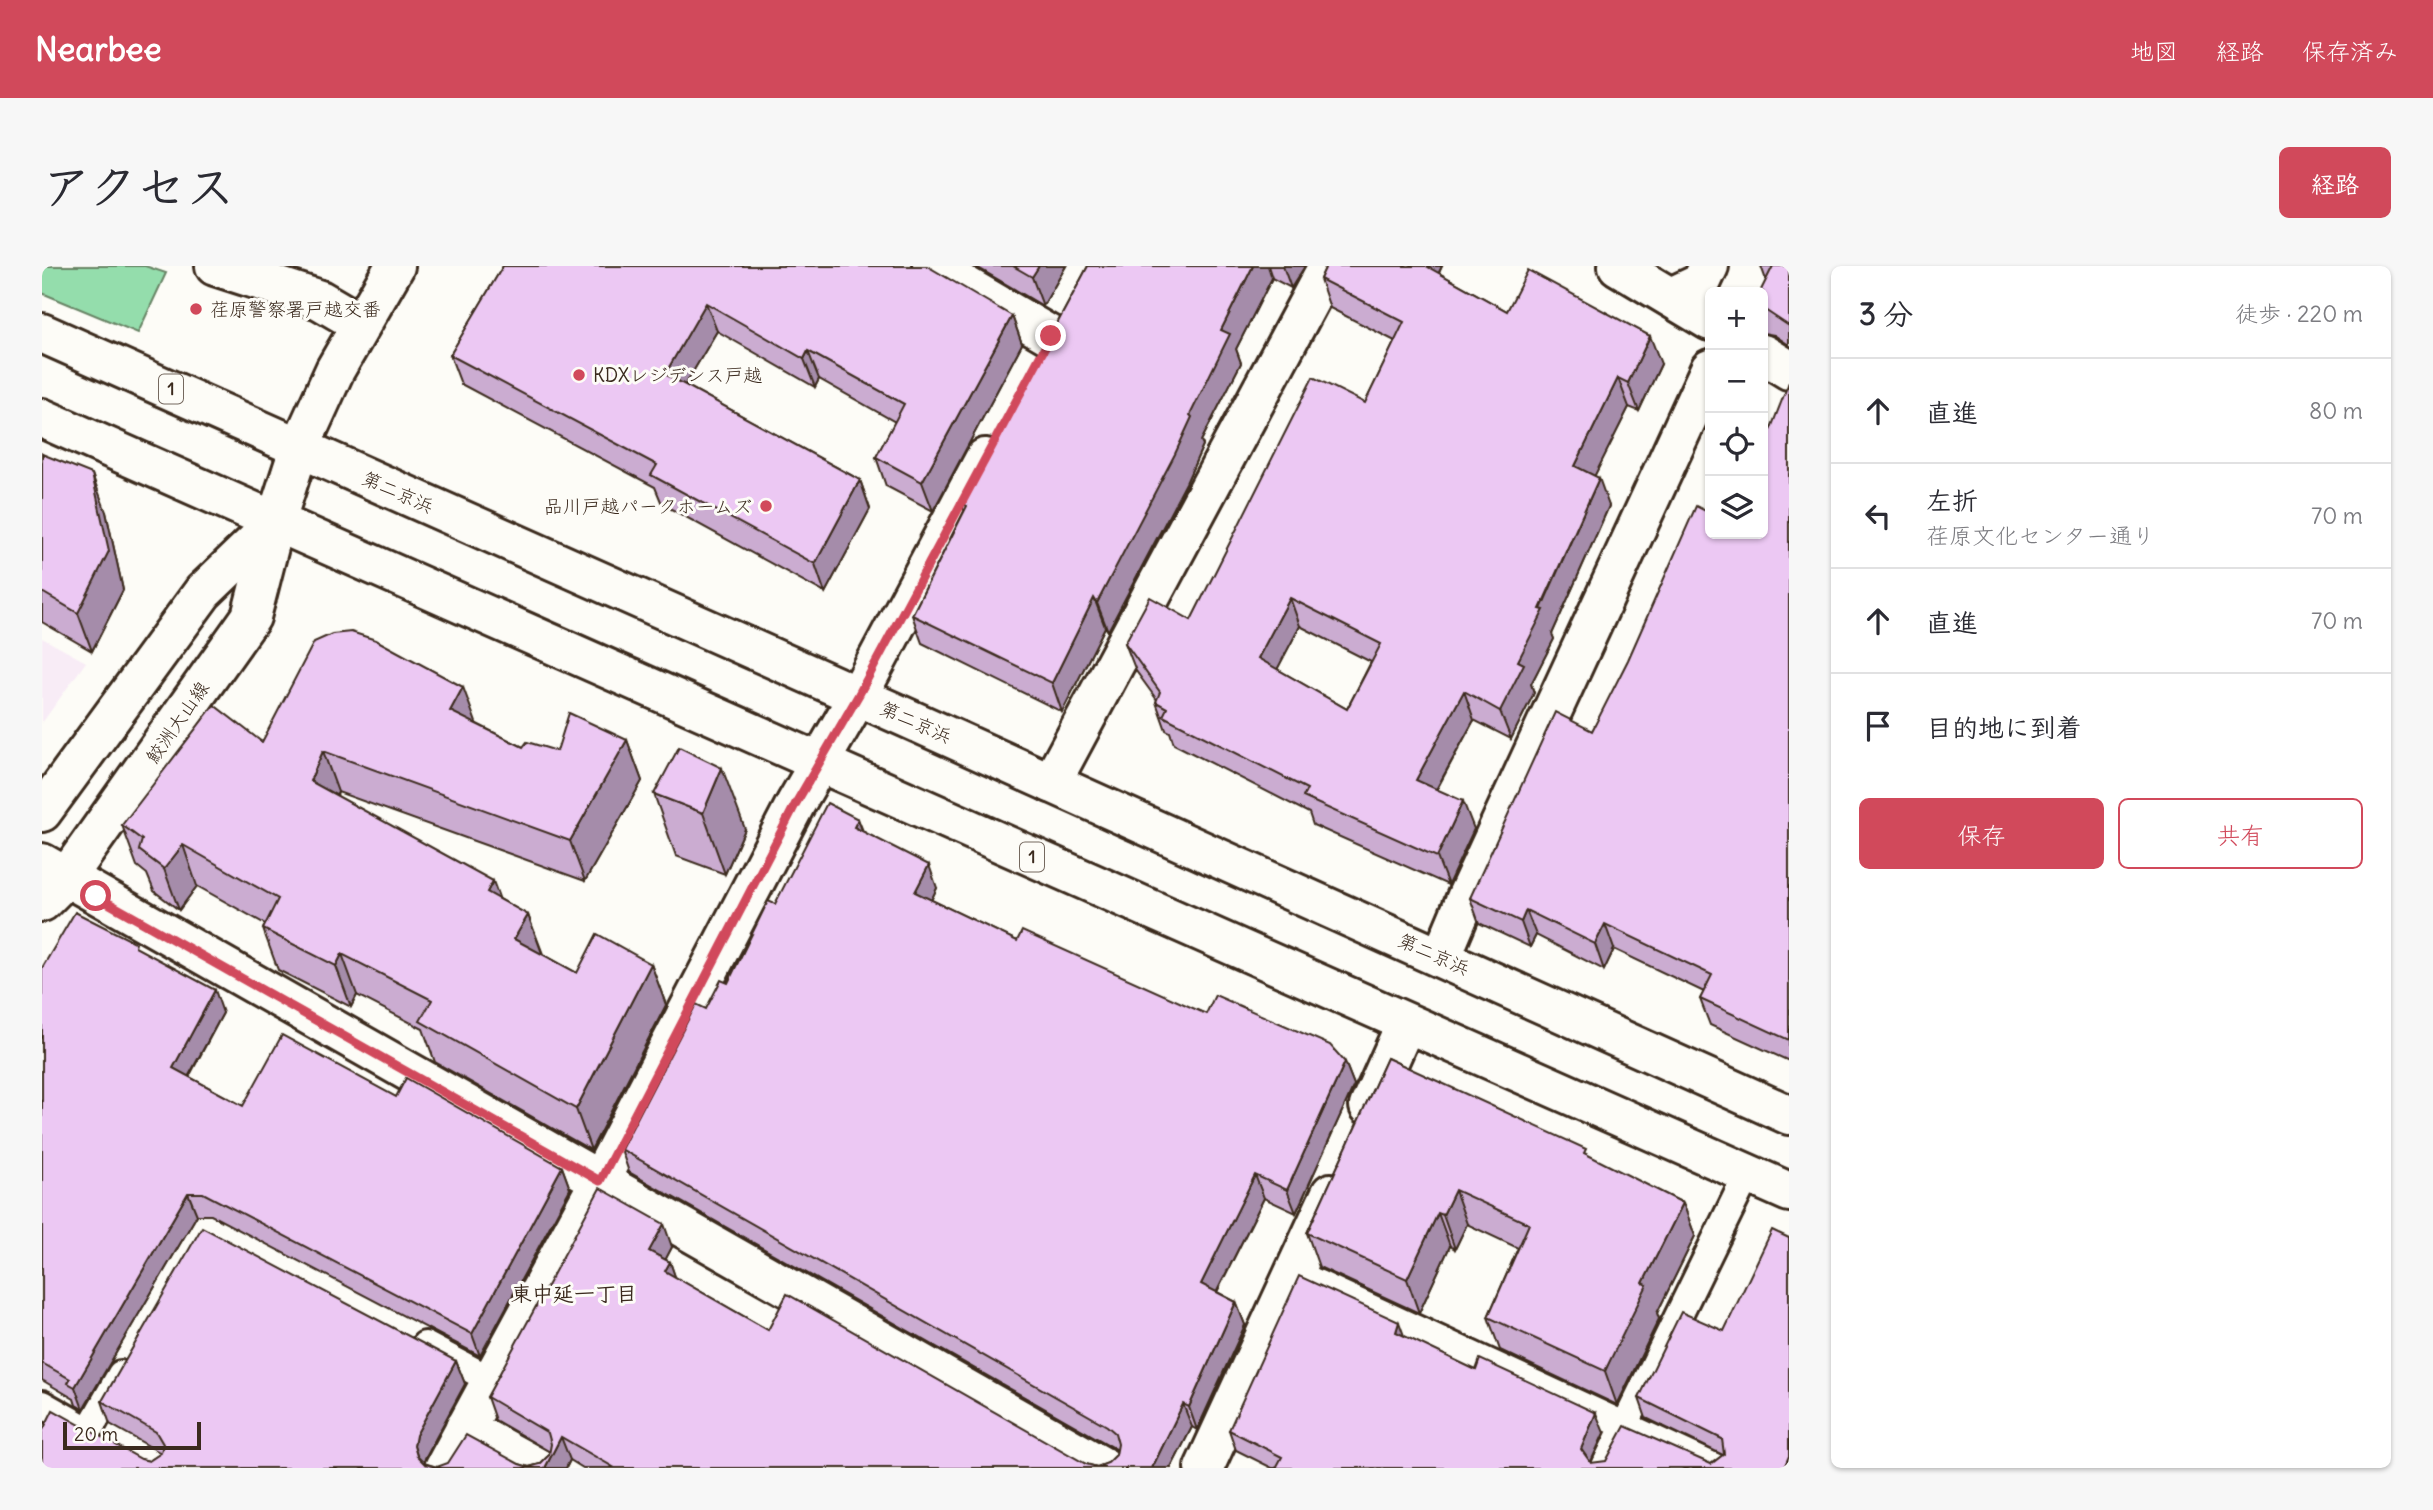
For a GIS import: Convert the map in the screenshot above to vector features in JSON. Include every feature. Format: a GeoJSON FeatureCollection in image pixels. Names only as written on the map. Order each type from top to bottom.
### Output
{"type":"FeatureCollection","features":[{"type":"Feature","properties":{"kind":"main road"},"geometry":{"type":"LineString","coordinates":[[215,266],[320,300],[361,324]]}},
{"type":"Feature","properties":{"kind":"main road","name":"鮫洲大山線"},"geometry":{"type":"LineString","coordinates":[[50,881],[251,617],[275,523],[299,449],[335,370],[395,266]]}},
{"type":"Feature","properties":{"kind":"main road"},"geometry":{"type":"LineString","coordinates":[[932,266],[1051,336]]}},
{"type":"Feature","properties":{"kind":"main road"},"geometry":{"type":"LineString","coordinates":[[1051,783],[1328,266]]}},
{"type":"Feature","properties":{"kind":"main road"},"geometry":{"type":"LineString","coordinates":[[1618,266],[1705,318]]}},
{"type":"Feature","properties":{"kind":"main road"},"geometry":{"type":"LineString","coordinates":[[1671,297],[1701,283],[1709,266]]}},
{"type":"Feature","properties":{"kind":"main road"},"geometry":{"type":"LineString","coordinates":[[1031,373],[1070,301]]}},
{"type":"Feature","properties":{"kind":"main road","name":"第二京浜"},"geometry":{"type":"LineString","coordinates":[[42,333],[1789,1115]]}},
{"type":"Feature","properties":{"kind":"main road"},"geometry":{"type":"LineString","coordinates":[[1768,357],[1789,370]]}},
{"type":"Feature","properties":{"kind":"main road"},"geometry":{"type":"LineString","coordinates":[[1441,958],[1467,896],[1705,380]]}},
{"type":"Feature","properties":{"kind":"main road","name":"1"},"geometry":{"type":"LineString","coordinates":[[42,418],[1789,1192]]}},
{"type":"Feature","properties":{"kind":"main road"},"geometry":{"type":"LineString","coordinates":[[443,1468],[600,1181],[796,803],[858,696],[999,433]]}},
{"type":"Feature","properties":{"kind":"main road","name":"鮫洲大山線"},"geometry":{"type":"LineString","coordinates":[[42,812],[204,592],[275,523]]}},
{"type":"Feature","properties":{"kind":"main road"},"geometry":{"type":"LineString","coordinates":[[50,881],[600,1181],[1105,1468]]}},
{"type":"Feature","properties":{"kind":"main road"},"geometry":{"type":"LineString","coordinates":[[1204,1468],[1295,1273],[1406,1023]]}},
{"type":"Feature","properties":{"kind":"main road"},"geometry":{"type":"LineString","coordinates":[[465,1428],[538,1468]]}},
{"type":"Feature","properties":{"kind":"lane"},"geometry":{"type":"LineString","coordinates":[[1604,1468],[1748,1173]]}},
{"type":"Feature","properties":{"kind":"lane"},"geometry":{"type":"LineString","coordinates":[[1295,1273],[1717,1468]]}},
{"type":"Feature","properties":{"kind":"lane"},"geometry":{"type":"LineString","coordinates":[[408,1336],[491,1380]]}},
{"type":"Feature","properties":{"kind":"lane"},"geometry":{"type":"LineString","coordinates":[[42,1404],[100,1437],[136,1347]]}},
{"type":"Feature","properties":{"kind":"shaded area"},"geometry":{"type":"Polygon","coordinates":[[[42,638],[86,662],[42,723],[42,638]]]}},
{"type":"Feature","properties":{"kind":"green space"},"geometry":{"type":"Polygon","coordinates":[[[42,266],[145,266],[166,273],[138,333],[42,293],[42,266]]]}},
{"type":"Feature","properties":{"kind":"building"},"geometry":{"type":"Polygon","coordinates":[[[503,266],[927,266],[1012,316],[922,482],[876,457],[904,404],[808,351],[804,359],[706,303],[665,374],[860,480],[815,564],[651,475],[657,465],[450,355],[503,266]]]}},
{"type":"Feature","properties":{"kind":"building"},"geometry":{"type":"Polygon","coordinates":[[[1013,266],[1039,266],[1032,277],[1013,266]]]}},
{"type":"Feature","properties":{"kind":"building"},"geometry":{"type":"Polygon","coordinates":[[[1088,266],[1253,266],[1221,330],[1230,334],[1190,415],[1192,417],[1175,454],[1097,603],[1094,598],[1052,683],[912,615],[967,506],[961,503],[1088,266]]]}},
{"type":"Feature","properties":{"kind":"building"},"geometry":{"type":"Polygon","coordinates":[[[1326,266],[1426,266],[1507,311],[1528,270],[1650,336],[1628,383],[1618,378],[1575,466],[1599,478],[1540,609],[1544,610],[1518,661],[1524,664],[1500,711],[1464,691],[1416,780],[1463,801],[1437,857],[1303,797],[1307,789],[1163,716],[1167,708],[1156,702],[1160,692],[1125,643],[1150,597],[1191,620],[1313,377],[1365,403],[1404,322],[1320,279],[1326,266]],[[1290,598],[1258,658],[1347,709],[1381,644],[1290,598]]]}},
{"type":"Feature","properties":{"kind":"building"},"geometry":{"type":"Polygon","coordinates":[[[1773,266],[1789,266],[1789,326],[1768,312],[1768,287],[1762,287],[1773,266]]]}},
{"type":"Feature","properties":{"kind":"building"},"geometry":{"type":"Polygon","coordinates":[[[1789,382],[1789,1040],[1700,999],[1712,975],[1605,924],[1595,944],[1526,910],[1521,922],[1470,898],[1555,712],[1592,731],[1628,660],[1696,506],[1705,510],[1705,539],[1768,539],[1768,436],[1789,382]]]}},
{"type":"Feature","properties":{"kind":"building"},"geometry":{"type":"Polygon","coordinates":[[[42,454],[92,474],[109,551],[78,613],[42,592],[42,454]]]}},
{"type":"Feature","properties":{"kind":"building"},"geometry":{"type":"Polygon","coordinates":[[[351,632],[376,640],[463,687],[450,711],[523,747],[527,742],[557,751],[569,713],[627,740],[570,841],[323,751],[310,781],[493,881],[487,892],[528,915],[514,939],[577,973],[597,934],[651,964],[576,1109],[420,1021],[432,1000],[342,954],[336,966],[263,929],[278,899],[183,845],[164,869],[139,850],[142,840],[122,825],[214,705],[262,742],[314,642],[332,634],[351,632]]]}},
{"type":"Feature","properties":{"kind":"building"},"geometry":{"type":"Polygon","coordinates":[[[679,747],[722,768],[703,813],[654,794],[679,747]]]}},
{"type":"Feature","properties":{"kind":"building"},"geometry":{"type":"Polygon","coordinates":[[[827,803],[858,819],[854,827],[929,865],[915,892],[1017,941],[1022,931],[1206,1014],[1215,995],[1330,1045],[1345,1062],[1287,1190],[1255,1175],[1201,1284],[1236,1302],[1189,1407],[1183,1404],[1152,1468],[615,1468],[561,1437],[545,1468],[42,1468],[42,1432],[53,1410],[141,1459],[149,1461],[161,1453],[163,1444],[156,1432],[102,1401],[202,1227],[456,1361],[416,1435],[414,1446],[417,1456],[425,1464],[437,1467],[448,1463],[466,1435],[519,1464],[529,1467],[540,1464],[549,1455],[551,1444],[548,1433],[487,1397],[600,1188],[664,1224],[649,1251],[670,1262],[665,1271],[768,1330],[787,1294],[1086,1464],[1097,1467],[1108,1463],[1116,1455],[1118,1444],[1115,1433],[1107,1426],[621,1149],[696,1004],[706,1009],[721,980],[728,983],[768,901],[775,904],[827,803]]]}},
{"type":"Feature","properties":{"kind":"building"},"geometry":{"type":"Polygon","coordinates":[[[75,912],[136,943],[135,947],[215,990],[173,1068],[243,1106],[282,1035],[396,1097],[406,1078],[562,1167],[472,1334],[203,1193],[188,1193],[75,1387],[68,1383],[70,1379],[42,1363],[42,968],[75,912]]]}},
{"type":"Feature","properties":{"kind":"building"},"geometry":{"type":"Polygon","coordinates":[[[1387,1058],[1586,1149],[1584,1153],[1683,1203],[1643,1283],[1647,1285],[1605,1371],[1488,1317],[1529,1224],[1455,1190],[1443,1215],[1438,1213],[1407,1279],[1307,1233],[1387,1058]]]}},
{"type":"Feature","properties":{"kind":"building"},"geometry":{"type":"Polygon","coordinates":[[[1772,1230],[1789,1238],[1789,1456],[1784,1468],[1276,1468],[1282,1457],[1229,1430],[1299,1276],[1399,1322],[1396,1332],[1476,1370],[1480,1359],[1596,1413],[1581,1449],[1591,1463],[1606,1461],[1625,1426],[1711,1464],[1724,1454],[1722,1439],[1639,1398],[1681,1312],[1724,1331],[1772,1230]]]}},
{"type":"Feature","properties":{"kind":"place","name":"荏原警察署戸越交番"},"geometry":{"type":"Point","coordinates":[196,309]}},
{"type":"Feature","properties":{"kind":"place","name":"KDXレジデンス戸越"},"geometry":{"type":"Point","coordinates":[579,375]}},
{"type":"Feature","properties":{"kind":"place","name":"品川戸越パークホームズ"},"geometry":{"type":"Point","coordinates":[766,506]}},
{"type":"Feature","properties":{"kind":"district","name":"東中延一丁目"},"geometry":{"type":"Point","coordinates":[574,1294]}},
{"type":"Feature","properties":{"kind":"route"},"geometry":{"type":"LineString","coordinates":[[96,896],[600,1181],[796,803],[858,696],[1051,336]]}}]}
